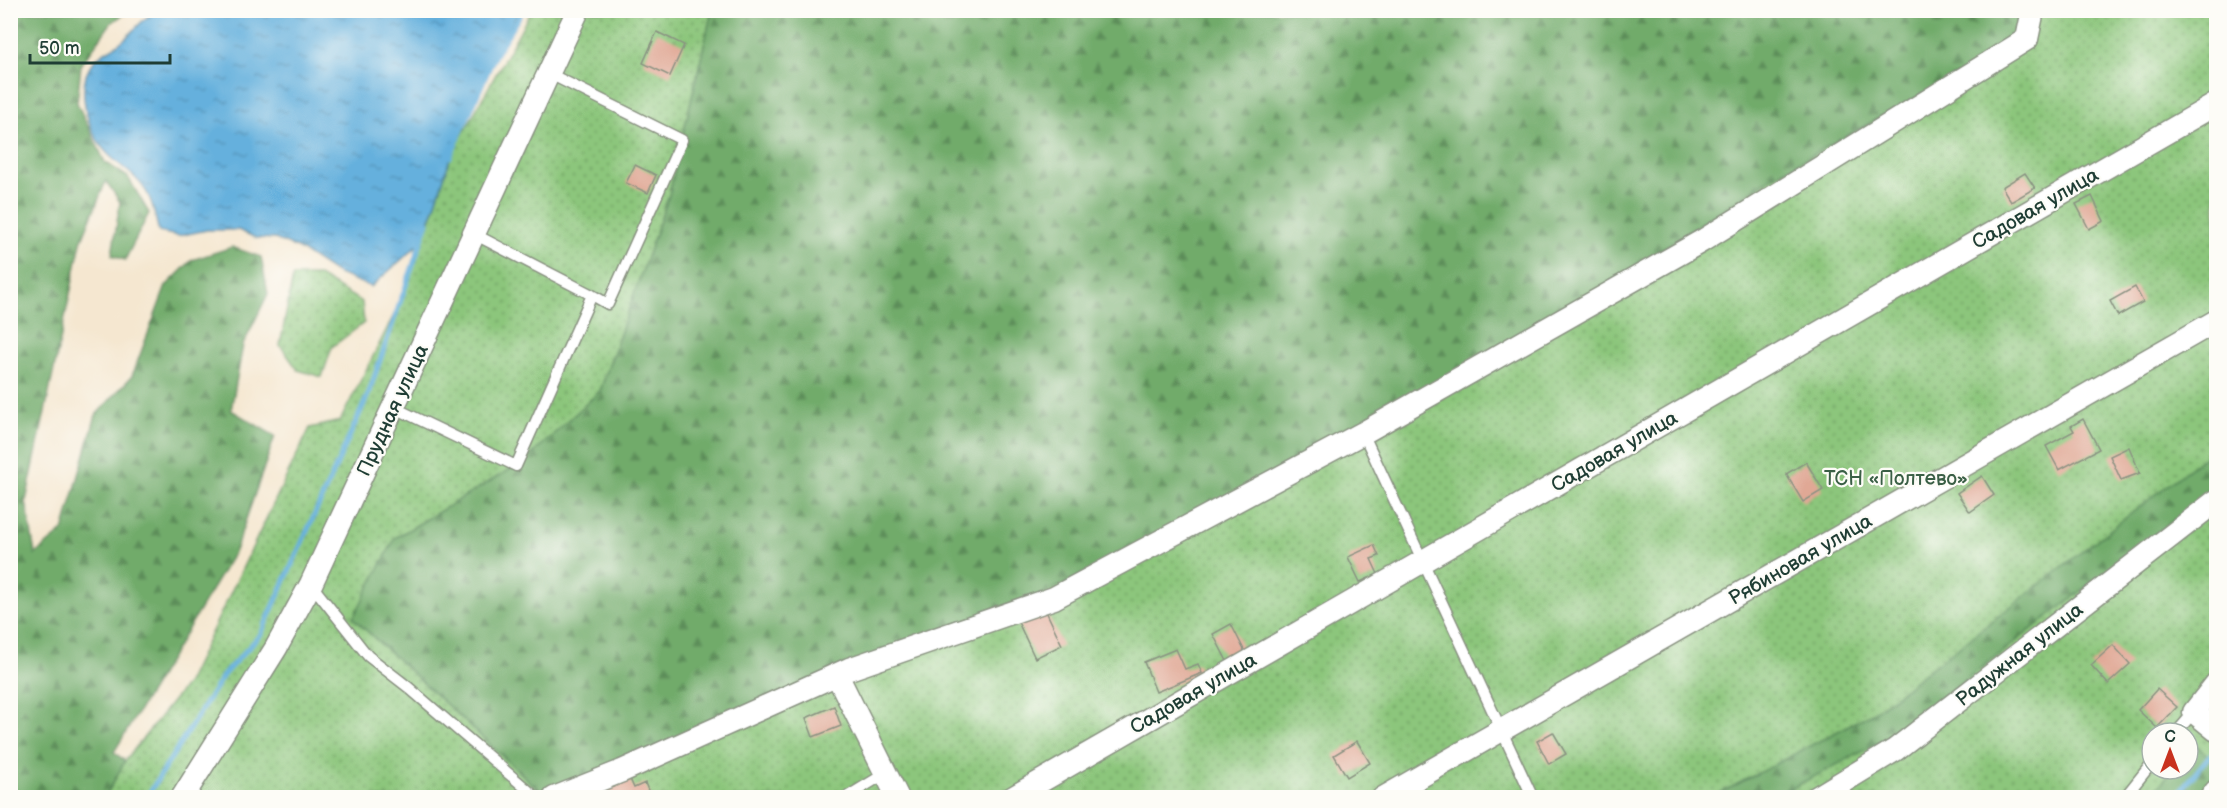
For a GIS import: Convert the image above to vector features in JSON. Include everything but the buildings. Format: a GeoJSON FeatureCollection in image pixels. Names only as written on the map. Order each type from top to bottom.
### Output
{"type":"FeatureCollection","features":[{"type":"Feature","properties":{"kind":"street","name":"Прудная улица"},"geometry":{"type":"LineString","coordinates":[[182,798],[276,648],[311,584],[578,10]]}},
{"type":"Feature","properties":{"kind":"street"},"geometry":{"type":"LineString","coordinates":[[554,798],[622,771],[837,675],[1054,598],[1363,433],[1702,241],[2027,39],[2033,10]]}},
{"type":"Feature","properties":{"kind":"street","name":"Садовая улица"},"geometry":{"type":"LineString","coordinates":[[1012,798],[2217,104]]}},
{"type":"Feature","properties":{"kind":"street","name":"Рябиновая улица"},"geometry":{"type":"LineString","coordinates":[[1383,798],[2217,321]]}},
{"type":"Feature","properties":{"kind":"street","name":"Радужная улица"},"geometry":{"type":"LineString","coordinates":[[1816,798],[1894,750],[2217,501]]}},
{"type":"Feature","properties":{"kind":"street"},"geometry":{"type":"LineString","coordinates":[[837,675],[898,798]]}},
{"type":"Feature","properties":{"kind":"street"},"geometry":{"type":"LineString","coordinates":[[2217,684],[2194,712],[2217,730]]}},
{"type":"Feature","properties":{"kind":"street"},"geometry":{"type":"LineString","coordinates":[[2211,798],[2217,791]]}},
{"type":"Feature","properties":{"kind":"lane"},"geometry":{"type":"LineString","coordinates":[[474,234],[608,304],[682,140],[548,74]]}},
{"type":"Feature","properties":{"kind":"lane"},"geometry":{"type":"LineString","coordinates":[[393,407],[516,466],[592,295]]}},
{"type":"Feature","properties":{"kind":"lane"},"geometry":{"type":"LineString","coordinates":[[1363,433],[1533,798]]}},
{"type":"Feature","properties":{"kind":"lane"},"geometry":{"type":"LineString","coordinates":[[311,584],[368,656],[408,687],[537,798]]}},
{"type":"Feature","properties":{"kind":"lane"},"geometry":{"type":"LineString","coordinates":[[2186,721],[2194,712]]}},
{"type":"Feature","properties":{"kind":"lane"},"geometry":{"type":"LineString","coordinates":[[845,798],[886,773]]}},
{"type":"Feature","properties":{"kind":"lane"},"geometry":{"type":"LineString","coordinates":[[2124,798],[2140,778]]}},
{"type":"Feature","properties":{"kind":"green space"},"geometry":{"type":"Polygon","coordinates":[[[10,11],[129,11],[111,23],[81,65],[77,103],[105,162],[128,177],[149,213],[125,260],[112,255],[120,202],[106,181],[81,242],[26,501],[35,554],[63,531],[96,415],[132,376],[166,286],[192,260],[232,247],[261,257],[268,294],[243,345],[231,410],[275,436],[235,551],[114,752],[125,761],[105,797],[11,797],[10,11]]]}},
{"type":"Feature","properties":{"kind":"green space","name":"ТСН «Полтево»"},"geometry":{"type":"Polygon","coordinates":[[[531,11],[712,11],[669,195],[600,391],[526,460],[395,538],[1774,176],[1999,52],[2022,23],[2020,11],[2216,11],[2216,797],[105,798],[125,761],[187,683],[310,428],[340,421],[399,305],[451,155],[531,11]]]}},
{"type":"Feature","properties":{"kind":"green space"},"geometry":{"type":"Polygon","coordinates":[[[712,11],[2020,11],[2022,23],[1999,52],[1774,176],[1522,340],[1151,544],[970,627],[568,792],[539,790],[353,618],[395,538],[526,460],[600,391],[669,195],[712,11]]]}},
{"type":"Feature","properties":{"kind":"green space"},"geometry":{"type":"Polygon","coordinates":[[[293,276],[319,276],[362,302],[364,323],[332,347],[322,377],[298,370],[280,345],[293,276]]]}},
{"type":"Feature","properties":{"kind":"green space"},"geometry":{"type":"Polygon","coordinates":[[[2216,448],[2216,488],[1892,736],[1775,797],[1711,798],[1874,712],[2216,448]]]}},
{"type":"Feature","properties":{"kind":"green space"},"geometry":{"type":"Polygon","coordinates":[[[2200,749],[2216,762],[2216,775],[2198,797],[2149,798],[2163,781],[2200,781],[2200,749]]]}},
{"type":"Feature","properties":{"kind":"water"},"geometry":{"type":"Polygon","coordinates":[[[157,10],[519,11],[495,55],[451,155],[434,209],[419,244],[371,287],[336,273],[299,249],[275,239],[256,238],[238,230],[207,230],[178,236],[159,232],[152,204],[144,188],[107,153],[94,133],[85,107],[84,94],[88,70],[95,60],[122,41],[157,10]]]}},
{"type":"Feature","properties":{"kind":"waterway"},"geometry":{"type":"LineString","coordinates":[[450,157],[495,55],[523,10]]}},
{"type":"Feature","properties":{"kind":"waterway"},"geometry":{"type":"LineString","coordinates":[[146,798],[224,674],[261,634],[368,395],[428,222]]}},
{"type":"Feature","properties":{"kind":"waterway"},"geometry":{"type":"LineString","coordinates":[[2175,798],[2210,755]]}}]}
